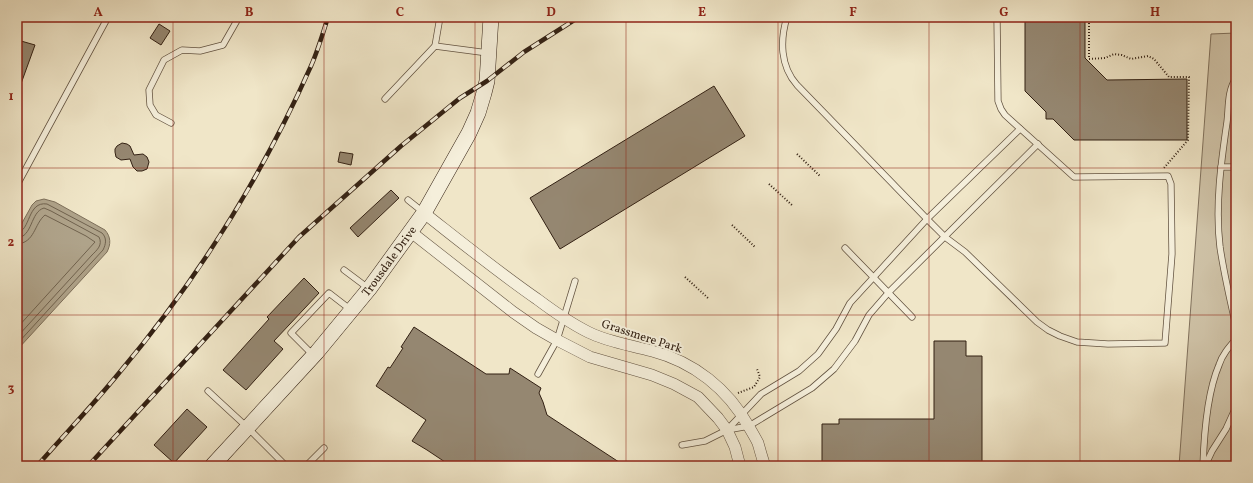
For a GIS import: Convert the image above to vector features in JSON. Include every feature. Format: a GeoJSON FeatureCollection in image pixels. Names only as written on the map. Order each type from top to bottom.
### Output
{"type":"FeatureCollection","features":[{"type":"Feature","properties":{"kind":"street","name":"Trousdale Drive"},"geometry":{"type":"LineString","coordinates":[[212,466],[313,355],[369,290],[424,213],[469,133],[478,113],[484,94],[491,17]]}},
{"type":"Feature","properties":{"kind":"street","name":"Grassmere Park"},"geometry":{"type":"LineString","coordinates":[[424,213],[522,289],[563,318],[588,332],[617,343],[670,356],[688,364],[705,376],[728,396],[742,414],[757,442],[764,466]]}},
{"type":"Feature","properties":{"kind":"street"},"geometry":{"type":"LineString","coordinates":[[411,232],[513,312],[536,328],[590,357],[652,375],[674,384],[698,397],[727,430],[735,447],[740,466]]}},
{"type":"Feature","properties":{"kind":"lane"},"geometry":{"type":"LineString","coordinates":[[17,185],[108,17]]}},
{"type":"Feature","properties":{"kind":"lane"},"geometry":{"type":"LineString","coordinates":[[171,123],[156,114],[150,105],[149,90],[164,60],[182,50],[200,51],[223,45],[239,17]]}},
{"type":"Feature","properties":{"kind":"lane"},"geometry":{"type":"LineString","coordinates":[[385,99],[436,46],[440,17]]}},
{"type":"Feature","properties":{"kind":"lane"},"geometry":{"type":"LineString","coordinates":[[788,17],[784,30],[783,58],[793,81],[945,237],[965,252],[1038,322],[1048,330],[1060,336],[1086,344],[1165,343],[1172,246],[1171,184],[1168,176],[1074,177],[1020,129],[1001,109],[998,101],[997,17]]}},
{"type":"Feature","properties":{"kind":"lane"},"geometry":{"type":"LineString","coordinates":[[436,46],[488,53]]}},
{"type":"Feature","properties":{"kind":"lane"},"geometry":{"type":"LineString","coordinates":[[1236,78],[1228,97],[1219,192],[1220,246],[1236,326]]}},
{"type":"Feature","properties":{"kind":"lane"},"geometry":{"type":"LineString","coordinates":[[727,430],[761,394],[799,371],[818,354],[836,329],[850,303],[927,219],[1020,129]]}},
{"type":"Feature","properties":{"kind":"lane"},"geometry":{"type":"LineString","coordinates":[[682,445],[705,441],[727,430],[749,426],[812,388],[834,369],[855,341],[868,315],[889,292],[1038,144]]}},
{"type":"Feature","properties":{"kind":"lane"},"geometry":{"type":"LineString","coordinates":[[1221,167],[1236,167]]}},
{"type":"Feature","properties":{"kind":"lane"},"geometry":{"type":"LineString","coordinates":[[408,200],[424,213]]}},
{"type":"Feature","properties":{"kind":"lane"},"geometry":{"type":"LineString","coordinates":[[845,248],[912,317]]}},
{"type":"Feature","properties":{"kind":"lane"},"geometry":{"type":"LineString","coordinates":[[344,270],[369,290]]}},
{"type":"Feature","properties":{"kind":"lane"},"geometry":{"type":"LineString","coordinates":[[538,374],[557,340],[575,281]]}},
{"type":"Feature","properties":{"kind":"lane"},"geometry":{"type":"LineString","coordinates":[[313,355],[291,333],[329,293],[351,311]]}},
{"type":"Feature","properties":{"kind":"lane"},"geometry":{"type":"LineString","coordinates":[[1204,466],[1204,439],[1214,379],[1219,364],[1225,353],[1236,339]]}},
{"type":"Feature","properties":{"kind":"lane"},"geometry":{"type":"LineString","coordinates":[[208,391],[286,466]]}},
{"type":"Feature","properties":{"kind":"lane"},"geometry":{"type":"LineString","coordinates":[[1204,466],[1226,428],[1236,407]]}},
{"type":"Feature","properties":{"kind":"lane"},"geometry":{"type":"LineString","coordinates":[[306,466],[324,448]]}},
{"type":"Feature","properties":{"kind":"path"},"geometry":{"type":"LineString","coordinates":[[1089,17],[1089,59],[1105,58],[1114,54],[1122,55],[1131,59],[1148,56],[1154,59],[1169,77],[1189,77],[1188,140],[1164,167],[1164,176]]}},
{"type":"Feature","properties":{"kind":"path"},"geometry":{"type":"LineString","coordinates":[[797,154],[820,176]]}},
{"type":"Feature","properties":{"kind":"path"},"geometry":{"type":"LineString","coordinates":[[769,184],[793,206]]}},
{"type":"Feature","properties":{"kind":"path"},"geometry":{"type":"LineString","coordinates":[[732,225],[755,247]]}},
{"type":"Feature","properties":{"kind":"path"},"geometry":{"type":"LineString","coordinates":[[685,277],[708,298]]}},
{"type":"Feature","properties":{"kind":"path"},"geometry":{"type":"LineString","coordinates":[[736,389],[738,394],[754,387],[760,377],[757,369]]}},
{"type":"Feature","properties":{"kind":"shaded area"},"geometry":{"type":"Polygon","coordinates":[[[1236,33],[1236,466],[1179,466],[1211,34],[1236,33]]]}},
{"type":"Feature","properties":{"kind":"water"},"geometry":{"type":"Polygon","coordinates":[[[44,199],[55,202],[105,230],[110,241],[107,252],[17,350],[17,232],[32,205],[36,201],[44,199]]]}},
{"type":"Feature","properties":{"kind":"building"},"geometry":{"type":"Polygon","coordinates":[[[1025,17],[1085,17],[1085,58],[1107,80],[1187,79],[1187,140],[1074,140],[1053,119],[1046,119],[1046,112],[1025,91],[1025,17]]]}},
{"type":"Feature","properties":{"kind":"building"},"geometry":{"type":"Polygon","coordinates":[[[159,24],[170,31],[161,45],[150,38],[159,24]]]}},
{"type":"Feature","properties":{"kind":"building"},"geometry":{"type":"Polygon","coordinates":[[[21,41],[35,45],[17,92],[17,53],[21,41]]]}},
{"type":"Feature","properties":{"kind":"building"},"geometry":{"type":"Polygon","coordinates":[[[714,86],[745,136],[560,249],[530,198],[714,86]]]}},
{"type":"Feature","properties":{"kind":"building"},"geometry":{"type":"Polygon","coordinates":[[[122,143],[130,146],[134,155],[143,154],[147,157],[149,162],[147,169],[137,171],[133,167],[130,159],[121,160],[116,157],[115,149],[122,143]]]}},
{"type":"Feature","properties":{"kind":"building"},"geometry":{"type":"Polygon","coordinates":[[[340,152],[353,154],[351,165],[338,162],[340,152]]]}},
{"type":"Feature","properties":{"kind":"building"},"geometry":{"type":"Polygon","coordinates":[[[391,190],[399,198],[358,237],[350,228],[391,190]]]}},
{"type":"Feature","properties":{"kind":"building"},"geometry":{"type":"Polygon","coordinates":[[[304,278],[319,293],[274,341],[283,349],[246,390],[223,370],[269,319],[267,317],[304,278]]]}},
{"type":"Feature","properties":{"kind":"building"},"geometry":{"type":"Polygon","coordinates":[[[414,327],[486,374],[509,374],[510,368],[541,388],[539,393],[547,415],[625,466],[451,466],[412,441],[426,420],[376,386],[388,367],[390,368],[403,348],[401,347],[414,327]]]}},
{"type":"Feature","properties":{"kind":"building"},"geometry":{"type":"Polygon","coordinates":[[[934,341],[966,341],[966,356],[982,356],[982,466],[822,466],[822,424],[839,424],[839,419],[934,419],[934,341]]]}},
{"type":"Feature","properties":{"kind":"building"},"geometry":{"type":"Polygon","coordinates":[[[187,409],[207,427],[174,463],[154,445],[187,409]]]}},
{"type":"Feature","properties":{"kind":"railway"},"geometry":{"type":"LineString","coordinates":[[37,466],[99,397],[148,337],[175,301],[226,226],[249,188],[292,107],[314,60],[328,17]]}},
{"type":"Feature","properties":{"kind":"railway"},"geometry":{"type":"LineString","coordinates":[[88,466],[299,237],[401,146],[460,98],[487,81],[524,52],[579,17]]}}]}
